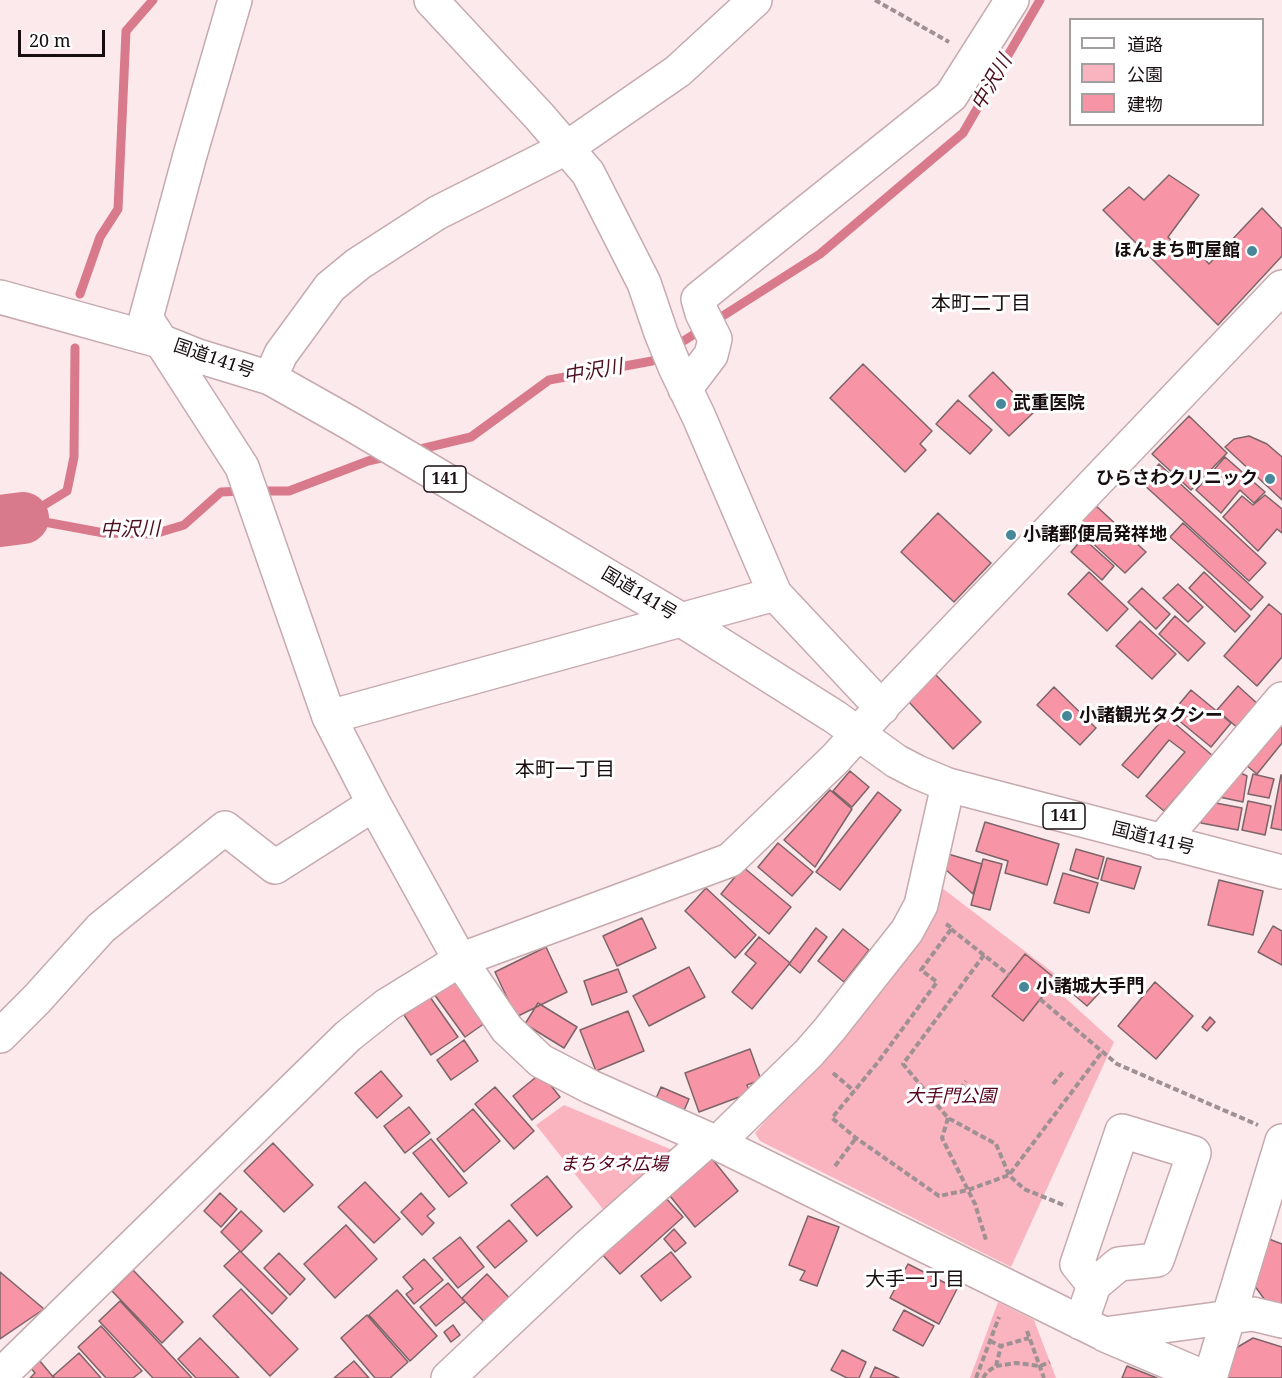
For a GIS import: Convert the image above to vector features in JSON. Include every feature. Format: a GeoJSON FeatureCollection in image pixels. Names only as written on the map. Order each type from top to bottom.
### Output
{"type":"FeatureCollection","features":[{"type":"Feature","properties":{"kind":"main road"},"geometry":{"type":"LineString","coordinates":[[235,0],[146,318],[242,467],[329,717],[460,960],[507,1029],[541,1061],[591,1087],[713,1142],[1092,1329],[1208,1378],[1229,1318],[1276,1140]]}},
{"type":"Feature","properties":{"kind":"main road"},"geometry":{"type":"LineString","coordinates":[[431,0],[567,147],[588,173],[644,283],[661,333],[775,594],[882,708]]}},
{"type":"Feature","properties":{"kind":"main road"},"geometry":{"type":"LineString","coordinates":[[680,378],[711,355],[708,326],[698,299],[951,96],[1012,0]]}},
{"type":"Feature","properties":{"kind":"main road"},"geometry":{"type":"LineString","coordinates":[[270,378],[281,354],[330,287],[358,264],[437,213],[567,147],[678,71],[752,1]]}},
{"type":"Feature","properties":{"kind":"main road"},"geometry":{"type":"LineString","coordinates":[[0,1376],[348,1036],[387,1005],[460,960],[730,860],[836,758],[857,733],[1282,287]]}},
{"type":"Feature","properties":{"kind":"main road","name":"国道141号"},"geometry":{"type":"LineString","coordinates":[[0,297],[163,342],[198,356],[270,378],[680,619],[835,717],[896,761],[948,785],[1282,872]]}},
{"type":"Feature","properties":{"kind":"main road"},"geometry":{"type":"LineString","coordinates":[[329,717],[775,594]]}},
{"type":"Feature","properties":{"kind":"main road"},"geometry":{"type":"LineString","coordinates":[[1161,842],[1282,699]]}},
{"type":"Feature","properties":{"kind":"main road"},"geometry":{"type":"LineString","coordinates":[[448,1378],[588,1246],[713,1142],[823,1038],[907,931],[921,905],[948,785]]}},
{"type":"Feature","properties":{"kind":"main road"},"geometry":{"type":"LineString","coordinates":[[0,1036],[101,928],[225,828],[275,867],[374,804]]}},
{"type":"Feature","properties":{"kind":"main road"},"geometry":{"type":"LineString","coordinates":[[1092,1329],[1094,1285],[1077,1264],[1122,1131],[1194,1153],[1157,1260],[1119,1264],[1094,1285]]}},
{"type":"Feature","properties":{"kind":"main road"},"geometry":{"type":"LineString","coordinates":[[1092,1329],[1229,1318],[1252,1314],[1282,1321]]}},
{"type":"Feature","properties":{"kind":"path"},"geometry":{"type":"LineString","coordinates":[[875,0],[976,57]]}},
{"type":"Feature","properties":{"kind":"path"},"geometry":{"type":"LineString","coordinates":[[1009,975],[951,929],[921,970],[937,982],[878,1062],[832,1118],[856,1138],[939,1196],[968,1190],[1009,1175],[1102,1052]]}},
{"type":"Feature","properties":{"kind":"path"},"geometry":{"type":"LineString","coordinates":[[984,955],[903,1064],[948,1118],[996,1144],[1009,1175],[1024,1189],[1071,1208]]}},
{"type":"Feature","properties":{"kind":"path"},"geometry":{"type":"LineString","coordinates":[[1040,999],[1117,1064],[1276,1140]]}},
{"type":"Feature","properties":{"kind":"path"},"geometry":{"type":"LineString","coordinates":[[1053,1084],[1063,1072]]}},
{"type":"Feature","properties":{"kind":"path"},"geometry":{"type":"LineString","coordinates":[[960,1089],[966,1081]]}},
{"type":"Feature","properties":{"kind":"path"},"geometry":{"type":"LineString","coordinates":[[948,1118],[942,1138],[975,1204],[985,1236]]}},
{"type":"Feature","properties":{"kind":"path"},"geometry":{"type":"LineString","coordinates":[[829,1174],[856,1138]]}},
{"type":"Feature","properties":{"kind":"path"},"geometry":{"type":"LineString","coordinates":[[976,1378],[1000,1314]]}},
{"type":"Feature","properties":{"kind":"path"},"geometry":{"type":"LineString","coordinates":[[1023,1322],[1044,1378]]}},
{"type":"Feature","properties":{"kind":"path"},"geometry":{"type":"LineString","coordinates":[[990,1341],[1000,1346],[1029,1338]]}},
{"type":"Feature","properties":{"kind":"path"},"geometry":{"type":"LineString","coordinates":[[996,1366],[1000,1346]]}},
{"type":"Feature","properties":{"kind":"path"},"geometry":{"type":"LineString","coordinates":[[983,1378],[996,1366],[1016,1363],[1040,1366],[1050,1362]]}},
{"type":"Feature","properties":{"kind":"green space","name":"大手門公園"},"geometry":{"type":"Polygon","coordinates":[[[942,888],[1068,984],[1061,994],[1114,1042],[1011,1267],[760,1141],[755,1133],[841,1034],[937,901],[942,888]]]}},
{"type":"Feature","properties":{"kind":"green space","name":"まちタネ広場"},"geometry":{"type":"Polygon","coordinates":[[[564,1105],[682,1154],[610,1218],[536,1125],[564,1105]]]}},
{"type":"Feature","properties":{"kind":"green space"},"geometry":{"type":"Polygon","coordinates":[[[998,1302],[1034,1320],[1056,1378],[970,1378],[998,1302]]]}},
{"type":"Feature","properties":{"kind":"building","name":"ほんまち町屋館"},"geometry":{"type":"Polygon","coordinates":[[[1169,175],[1199,195],[1168,237],[1186,257],[1192,245],[1209,264],[1262,208],[1282,229],[1282,256],[1218,325],[1103,210],[1129,187],[1144,200],[1169,175]]]}},
{"type":"Feature","properties":{"kind":"building"},"geometry":{"type":"Polygon","coordinates":[[[863,364],[932,431],[920,444],[926,450],[905,472],[830,398],[863,364]]]}},
{"type":"Feature","properties":{"kind":"building","name":"武重医院"},"geometry":{"type":"Polygon","coordinates":[[[993,372],[1033,413],[1009,436],[969,396],[993,372]]]}},
{"type":"Feature","properties":{"kind":"building"},"geometry":{"type":"Polygon","coordinates":[[[958,400],[992,430],[970,454],[936,424],[958,400]]]}},
{"type":"Feature","properties":{"kind":"building"},"geometry":{"type":"Polygon","coordinates":[[[1189,416],[1227,453],[1191,490],[1152,454],[1189,416]]]}},
{"type":"Feature","properties":{"kind":"building","name":"ひらさわクリニック"},"geometry":{"type":"Polygon","coordinates":[[[1249,436],[1267,444],[1282,457],[1282,500],[1225,447],[1234,439],[1249,436]]]}},
{"type":"Feature","properties":{"kind":"building"},"geometry":{"type":"Polygon","coordinates":[[[1225,457],[1265,492],[1254,503],[1240,490],[1221,513],[1196,490],[1225,457]]]}},
{"type":"Feature","properties":{"kind":"building"},"geometry":{"type":"Polygon","coordinates":[[[1159,464],[1266,563],[1249,581],[1142,483],[1159,464]]]}},
{"type":"Feature","properties":{"kind":"building"},"geometry":{"type":"Polygon","coordinates":[[[1265,495],[1282,509],[1282,533],[1277,529],[1258,551],[1223,517],[1242,496],[1253,505],[1265,495]]]}},
{"type":"Feature","properties":{"kind":"building"},"geometry":{"type":"Polygon","coordinates":[[[1094,504],[1146,552],[1125,573],[1074,526],[1094,504]]]}},
{"type":"Feature","properties":{"kind":"building"},"geometry":{"type":"Polygon","coordinates":[[[938,513],[991,563],[954,602],[901,552],[938,513]]]}},
{"type":"Feature","properties":{"kind":"building"},"geometry":{"type":"Polygon","coordinates":[[[1183,523],[1263,597],[1251,610],[1170,537],[1183,523]]]}},
{"type":"Feature","properties":{"kind":"building"},"geometry":{"type":"Polygon","coordinates":[[[1083,538],[1114,566],[1102,580],[1071,552],[1083,538]]]}},
{"type":"Feature","properties":{"kind":"building"},"geometry":{"type":"Polygon","coordinates":[[[1089,572],[1128,609],[1107,631],[1068,594],[1089,572]]]}},
{"type":"Feature","properties":{"kind":"building"},"geometry":{"type":"Polygon","coordinates":[[[1204,572],[1250,616],[1235,632],[1189,588],[1204,572]]]}},
{"type":"Feature","properties":{"kind":"building"},"geometry":{"type":"Polygon","coordinates":[[[1178,584],[1203,607],[1188,622],[1163,598],[1178,584]]]}},
{"type":"Feature","properties":{"kind":"building"},"geometry":{"type":"Polygon","coordinates":[[[1142,588],[1170,614],[1156,629],[1128,602],[1142,588]]]}},
{"type":"Feature","properties":{"kind":"building"},"geometry":{"type":"Polygon","coordinates":[[[1269,604],[1282,615],[1282,657],[1257,686],[1224,656],[1269,604]]]}},
{"type":"Feature","properties":{"kind":"building"},"geometry":{"type":"Polygon","coordinates":[[[1175,616],[1205,643],[1188,661],[1159,634],[1175,616]]]}},
{"type":"Feature","properties":{"kind":"building"},"geometry":{"type":"Polygon","coordinates":[[[1140,621],[1176,654],[1152,679],[1116,646],[1140,621]]]}},
{"type":"Feature","properties":{"kind":"building"},"geometry":{"type":"Polygon","coordinates":[[[935,674],[981,722],[953,749],[908,701],[935,674]]]}},
{"type":"Feature","properties":{"kind":"building"},"geometry":{"type":"Polygon","coordinates":[[[1238,686],[1260,706],[1240,730],[1217,710],[1238,686]]]}},
{"type":"Feature","properties":{"kind":"building","name":"小諸観光タクシー"},"geometry":{"type":"Polygon","coordinates":[[[1054,687],[1096,728],[1080,745],[1037,705],[1054,687]]]}},
{"type":"Feature","properties":{"kind":"building"},"geometry":{"type":"Polygon","coordinates":[[[1191,690],[1231,723],[1211,747],[1171,714],[1191,690]]]}},
{"type":"Feature","properties":{"kind":"building"},"geometry":{"type":"Polygon","coordinates":[[[1166,716],[1213,756],[1164,811],[1146,796],[1185,752],[1169,740],[1138,778],[1122,765],[1166,716]]]}},
{"type":"Feature","properties":{"kind":"building"},"geometry":{"type":"Polygon","coordinates":[[[1282,719],[1282,743],[1257,774],[1236,757],[1282,719]]]}},
{"type":"Feature","properties":{"kind":"building"},"geometry":{"type":"Polygon","coordinates":[[[1230,768],[1247,776],[1243,802],[1205,794],[1230,768]]]}},
{"type":"Feature","properties":{"kind":"building"},"geometry":{"type":"Polygon","coordinates":[[[850,771],[869,787],[852,807],[833,791],[850,771]]]}},
{"type":"Feature","properties":{"kind":"building"},"geometry":{"type":"Polygon","coordinates":[[[1253,774],[1274,779],[1269,798],[1248,794],[1253,774]]]}},
{"type":"Feature","properties":{"kind":"building"},"geometry":{"type":"Polygon","coordinates":[[[1282,775],[1282,830],[1271,828],[1282,775]]]}},
{"type":"Feature","properties":{"kind":"building"},"geometry":{"type":"Polygon","coordinates":[[[830,790],[852,809],[815,867],[784,840],[830,790]]]}},
{"type":"Feature","properties":{"kind":"building"},"geometry":{"type":"Polygon","coordinates":[[[878,792],[901,810],[840,890],[816,872],[878,792]]]}},
{"type":"Feature","properties":{"kind":"building"},"geometry":{"type":"Polygon","coordinates":[[[1205,801],[1242,808],[1238,830],[1201,823],[1205,801]]]}},
{"type":"Feature","properties":{"kind":"building"},"geometry":{"type":"Polygon","coordinates":[[[1248,801],[1271,806],[1265,835],[1242,830],[1248,801]]]}},
{"type":"Feature","properties":{"kind":"building"},"geometry":{"type":"Polygon","coordinates":[[[985,822],[1059,844],[1047,885],[1005,873],[1008,861],[976,851],[985,822]]]}},
{"type":"Feature","properties":{"kind":"building"},"geometry":{"type":"Polygon","coordinates":[[[778,843],[813,872],[792,896],[758,867],[778,843]]]}},
{"type":"Feature","properties":{"kind":"building"},"geometry":{"type":"Polygon","coordinates":[[[1076,849],[1104,857],[1098,879],[1070,870],[1076,849]]]}},
{"type":"Feature","properties":{"kind":"building"},"geometry":{"type":"Polygon","coordinates":[[[948,854],[982,864],[973,894],[944,868],[948,854]]]}},
{"type":"Feature","properties":{"kind":"building"},"geometry":{"type":"Polygon","coordinates":[[[1107,858],[1141,867],[1134,889],[1101,880],[1107,858]]]}},
{"type":"Feature","properties":{"kind":"building"},"geometry":{"type":"Polygon","coordinates":[[[983,859],[1002,864],[990,910],[971,905],[983,859]]]}},
{"type":"Feature","properties":{"kind":"building"},"geometry":{"type":"Polygon","coordinates":[[[743,867],[791,907],[769,934],[721,894],[743,867]]]}},
{"type":"Feature","properties":{"kind":"building"},"geometry":{"type":"Polygon","coordinates":[[[1063,873],[1098,883],[1089,913],[1054,903],[1063,873]]]}},
{"type":"Feature","properties":{"kind":"building"},"geometry":{"type":"Polygon","coordinates":[[[1219,880],[1263,891],[1253,935],[1208,925],[1219,880]]]}},
{"type":"Feature","properties":{"kind":"building"},"geometry":{"type":"Polygon","coordinates":[[[706,888],[756,935],[735,958],[685,911],[706,888]]]}},
{"type":"Feature","properties":{"kind":"building"},"geometry":{"type":"Polygon","coordinates":[[[642,918],[656,948],[617,966],[603,936],[642,918]]]}},
{"type":"Feature","properties":{"kind":"building"},"geometry":{"type":"Polygon","coordinates":[[[1273,926],[1282,931],[1282,965],[1258,952],[1273,926]]]}},
{"type":"Feature","properties":{"kind":"building"},"geometry":{"type":"Polygon","coordinates":[[[816,928],[827,937],[800,973],[789,964],[816,928]]]}},
{"type":"Feature","properties":{"kind":"building"},"geometry":{"type":"Polygon","coordinates":[[[843,929],[869,950],[844,982],[818,961],[843,929]]]}},
{"type":"Feature","properties":{"kind":"building"},"geometry":{"type":"Polygon","coordinates":[[[759,937],[790,963],[752,1009],[732,992],[756,963],[745,954],[759,937]]]}},
{"type":"Feature","properties":{"kind":"building"},"geometry":{"type":"Polygon","coordinates":[[[546,947],[567,992],[516,1017],[495,972],[546,947]]]}},
{"type":"Feature","properties":{"kind":"building","name":"小諸城大手門"},"geometry":{"type":"Polygon","coordinates":[[[1025,954],[1056,979],[1023,1021],[992,996],[1025,954]]]}},
{"type":"Feature","properties":{"kind":"building"},"geometry":{"type":"Polygon","coordinates":[[[689,967],[705,997],[649,1026],[633,996],[689,967]]]}},
{"type":"Feature","properties":{"kind":"building"},"geometry":{"type":"Polygon","coordinates":[[[618,969],[627,992],[592,1005],[584,981],[618,969]]]}},
{"type":"Feature","properties":{"kind":"building"},"geometry":{"type":"Polygon","coordinates":[[[1089,976],[1103,989],[1087,1006],[1073,994],[1089,976]]]}},
{"type":"Feature","properties":{"kind":"building"},"geometry":{"type":"Polygon","coordinates":[[[454,980],[485,1023],[465,1037],[434,994],[454,980]]]}},
{"type":"Feature","properties":{"kind":"building"},"geometry":{"type":"Polygon","coordinates":[[[1155,982],[1193,1016],[1156,1059],[1118,1026],[1155,982]]]}},
{"type":"Feature","properties":{"kind":"building"},"geometry":{"type":"Polygon","coordinates":[[[430,997],[458,1037],[431,1055],[404,1015],[430,997]]]}},
{"type":"Feature","properties":{"kind":"building"},"geometry":{"type":"Polygon","coordinates":[[[538,1003],[577,1027],[564,1048],[525,1024],[538,1003]]]}},
{"type":"Feature","properties":{"kind":"building"},"geometry":{"type":"Polygon","coordinates":[[[628,1011],[644,1051],[596,1071],[580,1030],[628,1011]]]}},
{"type":"Feature","properties":{"kind":"building"},"geometry":{"type":"Polygon","coordinates":[[[1210,1017],[1215,1022],[1207,1031],[1202,1027],[1210,1017]]]}},
{"type":"Feature","properties":{"kind":"building"},"geometry":{"type":"Polygon","coordinates":[[[464,1040],[478,1061],[451,1080],[437,1060],[464,1040]]]}},
{"type":"Feature","properties":{"kind":"building"},"geometry":{"type":"Polygon","coordinates":[[[750,1049],[761,1080],[747,1085],[750,1093],[699,1112],[685,1073],[750,1049]]]}},
{"type":"Feature","properties":{"kind":"building"},"geometry":{"type":"Polygon","coordinates":[[[381,1071],[402,1096],[377,1118],[355,1093],[381,1071]]]}},
{"type":"Feature","properties":{"kind":"building"},"geometry":{"type":"Polygon","coordinates":[[[541,1073],[560,1097],[532,1120],[513,1096],[541,1073]]]}},
{"type":"Feature","properties":{"kind":"building"},"geometry":{"type":"Polygon","coordinates":[[[495,1087],[534,1131],[514,1149],[475,1104],[495,1087]]]}},
{"type":"Feature","properties":{"kind":"building"},"geometry":{"type":"Polygon","coordinates":[[[661,1087],[689,1099],[682,1115],[654,1103],[661,1087]]]}},
{"type":"Feature","properties":{"kind":"building"},"geometry":{"type":"Polygon","coordinates":[[[409,1107],[430,1133],[405,1153],[384,1126],[409,1107]]]}},
{"type":"Feature","properties":{"kind":"building"},"geometry":{"type":"Polygon","coordinates":[[[473,1109],[500,1141],[464,1172],[437,1139],[473,1109]]]}},
{"type":"Feature","properties":{"kind":"building"},"geometry":{"type":"Polygon","coordinates":[[[431,1139],[467,1183],[449,1197],[413,1153],[431,1139]]]}},
{"type":"Feature","properties":{"kind":"building"},"geometry":{"type":"Polygon","coordinates":[[[273,1143],[313,1185],[284,1212],[244,1171],[273,1143]]]}},
{"type":"Feature","properties":{"kind":"building"},"geometry":{"type":"Polygon","coordinates":[[[709,1155],[738,1191],[695,1227],[666,1191],[709,1155]]]}},
{"type":"Feature","properties":{"kind":"building"},"geometry":{"type":"Polygon","coordinates":[[[547,1176],[572,1207],[537,1236],[511,1205],[547,1176]]]}},
{"type":"Feature","properties":{"kind":"building"},"geometry":{"type":"Polygon","coordinates":[[[365,1182],[400,1219],[374,1243],[338,1207],[365,1182]]]}},
{"type":"Feature","properties":{"kind":"building"},"geometry":{"type":"Polygon","coordinates":[[[220,1193],[237,1209],[221,1227],[204,1211],[220,1193]]]}},
{"type":"Feature","properties":{"kind":"building"},"geometry":{"type":"Polygon","coordinates":[[[421,1193],[435,1209],[427,1216],[434,1223],[422,1235],[401,1212],[421,1193]]]}},
{"type":"Feature","properties":{"kind":"building"},"geometry":{"type":"Polygon","coordinates":[[[664,1196],[683,1217],[620,1274],[601,1253],[664,1196]]]}},
{"type":"Feature","properties":{"kind":"building"},"geometry":{"type":"Polygon","coordinates":[[[241,1211],[262,1231],[241,1252],[221,1232],[241,1211]]]}},
{"type":"Feature","properties":{"kind":"building"},"geometry":{"type":"Polygon","coordinates":[[[808,1216],[839,1227],[817,1286],[800,1280],[805,1271],[789,1265],[808,1216]]]}},
{"type":"Feature","properties":{"kind":"building"},"geometry":{"type":"Polygon","coordinates":[[[509,1220],[527,1241],[495,1268],[477,1247],[509,1220]]]}},
{"type":"Feature","properties":{"kind":"building"},"geometry":{"type":"Polygon","coordinates":[[[346,1225],[377,1259],[335,1298],[304,1264],[346,1225]]]}},
{"type":"Feature","properties":{"kind":"building"},"geometry":{"type":"Polygon","coordinates":[[[674,1229],[686,1243],[675,1252],[664,1239],[674,1229]]]}},
{"type":"Feature","properties":{"kind":"building"},"geometry":{"type":"Polygon","coordinates":[[[460,1237],[484,1267],[458,1288],[433,1258],[460,1237]]]}},
{"type":"Feature","properties":{"kind":"building"},"geometry":{"type":"Polygon","coordinates":[[[1269,1239],[1282,1244],[1282,1304],[1265,1300],[1254,1285],[1269,1239]]]}},
{"type":"Feature","properties":{"kind":"building"},"geometry":{"type":"Polygon","coordinates":[[[240,1251],[287,1298],[272,1314],[224,1266],[240,1251]]]}},
{"type":"Feature","properties":{"kind":"building"},"geometry":{"type":"Polygon","coordinates":[[[671,1252],[691,1277],[661,1301],[641,1276],[671,1252]]]}},
{"type":"Feature","properties":{"kind":"building"},"geometry":{"type":"Polygon","coordinates":[[[279,1253],[305,1279],[290,1295],[264,1268],[279,1253]]]}},
{"type":"Feature","properties":{"kind":"building"},"geometry":{"type":"Polygon","coordinates":[[[424,1259],[443,1280],[414,1304],[406,1294],[413,1289],[403,1277],[424,1259]]]}},
{"type":"Feature","properties":{"kind":"building"},"geometry":{"type":"Polygon","coordinates":[[[908,1264],[957,1289],[939,1324],[890,1298],[908,1264]]]}},
{"type":"Feature","properties":{"kind":"building"},"geometry":{"type":"Polygon","coordinates":[[[133,1270],[183,1322],[162,1343],[112,1291],[133,1270]]]}},
{"type":"Feature","properties":{"kind":"building"},"geometry":{"type":"Polygon","coordinates":[[[0,1272],[44,1309],[0,1339],[0,1272]]]}},
{"type":"Feature","properties":{"kind":"building"},"geometry":{"type":"Polygon","coordinates":[[[487,1274],[514,1303],[489,1327],[462,1298],[487,1274]]]}},
{"type":"Feature","properties":{"kind":"building"},"geometry":{"type":"Polygon","coordinates":[[[448,1283],[465,1302],[436,1326],[420,1307],[448,1283]]]}},
{"type":"Feature","properties":{"kind":"building"},"geometry":{"type":"Polygon","coordinates":[[[241,1289],[298,1349],[270,1376],[213,1316],[241,1289]]]}},
{"type":"Feature","properties":{"kind":"building"},"geometry":{"type":"Polygon","coordinates":[[[397,1290],[437,1336],[410,1361],[369,1315],[397,1290]]]}},
{"type":"Feature","properties":{"kind":"building"},"geometry":{"type":"Polygon","coordinates":[[[120,1301],[192,1378],[153,1378],[99,1321],[120,1301]]]}},
{"type":"Feature","properties":{"kind":"building"},"geometry":{"type":"Polygon","coordinates":[[[904,1310],[934,1326],[923,1346],[893,1330],[904,1310]]]}},
{"type":"Feature","properties":{"kind":"building"},"geometry":{"type":"Polygon","coordinates":[[[367,1315],[408,1362],[390,1378],[375,1378],[341,1338],[367,1315]]]}},
{"type":"Feature","properties":{"kind":"building"},"geometry":{"type":"Polygon","coordinates":[[[453,1325],[460,1335],[451,1342],[444,1332],[453,1325]]]}},
{"type":"Feature","properties":{"kind":"building"},"geometry":{"type":"Polygon","coordinates":[[[101,1326],[142,1371],[133,1378],[106,1378],[78,1347],[101,1326]]]}},
{"type":"Feature","properties":{"kind":"building"},"geometry":{"type":"Polygon","coordinates":[[[200,1338],[239,1378],[196,1378],[178,1359],[200,1338]]]}},
{"type":"Feature","properties":{"kind":"building"},"geometry":{"type":"Polygon","coordinates":[[[1253,1338],[1282,1347],[1282,1378],[1227,1378],[1236,1348],[1253,1338]]]}},
{"type":"Feature","properties":{"kind":"building"},"geometry":{"type":"Polygon","coordinates":[[[842,1350],[866,1362],[859,1378],[847,1378],[831,1370],[842,1350]]]}},
{"type":"Feature","properties":{"kind":"building"},"geometry":{"type":"Polygon","coordinates":[[[79,1353],[101,1378],[55,1378],[53,1376],[79,1353]]]}},
{"type":"Feature","properties":{"kind":"building"},"geometry":{"type":"Polygon","coordinates":[[[39,1360],[54,1378],[30,1378],[35,1373],[30,1367],[39,1360]]]}},
{"type":"Feature","properties":{"kind":"building"},"geometry":{"type":"Polygon","coordinates":[[[354,1361],[369,1378],[334,1378],[354,1361]]]}},
{"type":"Feature","properties":{"kind":"building"},"geometry":{"type":"Polygon","coordinates":[[[1127,1366],[1157,1378],[1122,1378],[1127,1366]]]}},
{"type":"Feature","properties":{"kind":"building"},"geometry":{"type":"Polygon","coordinates":[[[875,1367],[899,1378],[870,1378],[875,1367]]]}},
{"type":"Feature","properties":{"kind":"waterway"},"geometry":{"type":"LineString","coordinates":[[80,294],[100,237],[118,209],[126,31],[153,0]]}},
{"type":"Feature","properties":{"kind":"waterway","name":"中沢川"},"geometry":{"type":"LineString","coordinates":[[412,451],[471,437],[549,380],[652,361],[820,254],[963,133],[1040,0]]}},
{"type":"Feature","properties":{"kind":"waterway"},"geometry":{"type":"LineString","coordinates":[[23,518],[67,491],[74,457],[75,348]]}},
{"type":"Feature","properties":{"kind":"waterway","name":"中沢川"},"geometry":{"type":"LineString","coordinates":[[257,491],[289,491],[368,461],[390,456]]}},
{"type":"Feature","properties":{"kind":"waterway","name":"中沢川"},"geometry":{"type":"LineString","coordinates":[[23,518],[104,533],[154,534],[184,525],[221,492],[243,491]]}},
{"type":"Feature","properties":{"kind":"waterway","name":"中沢川"},"geometry":{"type":"LineString","coordinates":[[0,521],[23,518]]}},
{"type":"Feature","properties":{"kind":"place","name":"ほんまち町屋館"},"geometry":{"type":"Point","coordinates":[1252,251]}},
{"type":"Feature","properties":{"kind":"place","name":"武重医院"},"geometry":{"type":"Point","coordinates":[1001,404]}},
{"type":"Feature","properties":{"kind":"place","name":"ひらさわクリニック"},"geometry":{"type":"Point","coordinates":[1270,479]}},
{"type":"Feature","properties":{"kind":"place","name":"小諸郵便局発祥地"},"geometry":{"type":"Point","coordinates":[1011,535]}},
{"type":"Feature","properties":{"kind":"place","name":"小諸観光タクシー"},"geometry":{"type":"Point","coordinates":[1067,716]}},
{"type":"Feature","properties":{"kind":"place","name":"小諸城大手門"},"geometry":{"type":"Point","coordinates":[1024,987]}},
{"type":"Feature","properties":{"kind":"district","name":"本町二丁目"},"geometry":{"type":"Point","coordinates":[981,304]}},
{"type":"Feature","properties":{"kind":"district","name":"本町一丁目"},"geometry":{"type":"Point","coordinates":[565,770]}},
{"type":"Feature","properties":{"kind":"district","name":"大手一丁目"},"geometry":{"type":"Point","coordinates":[915,1280]}}]}
